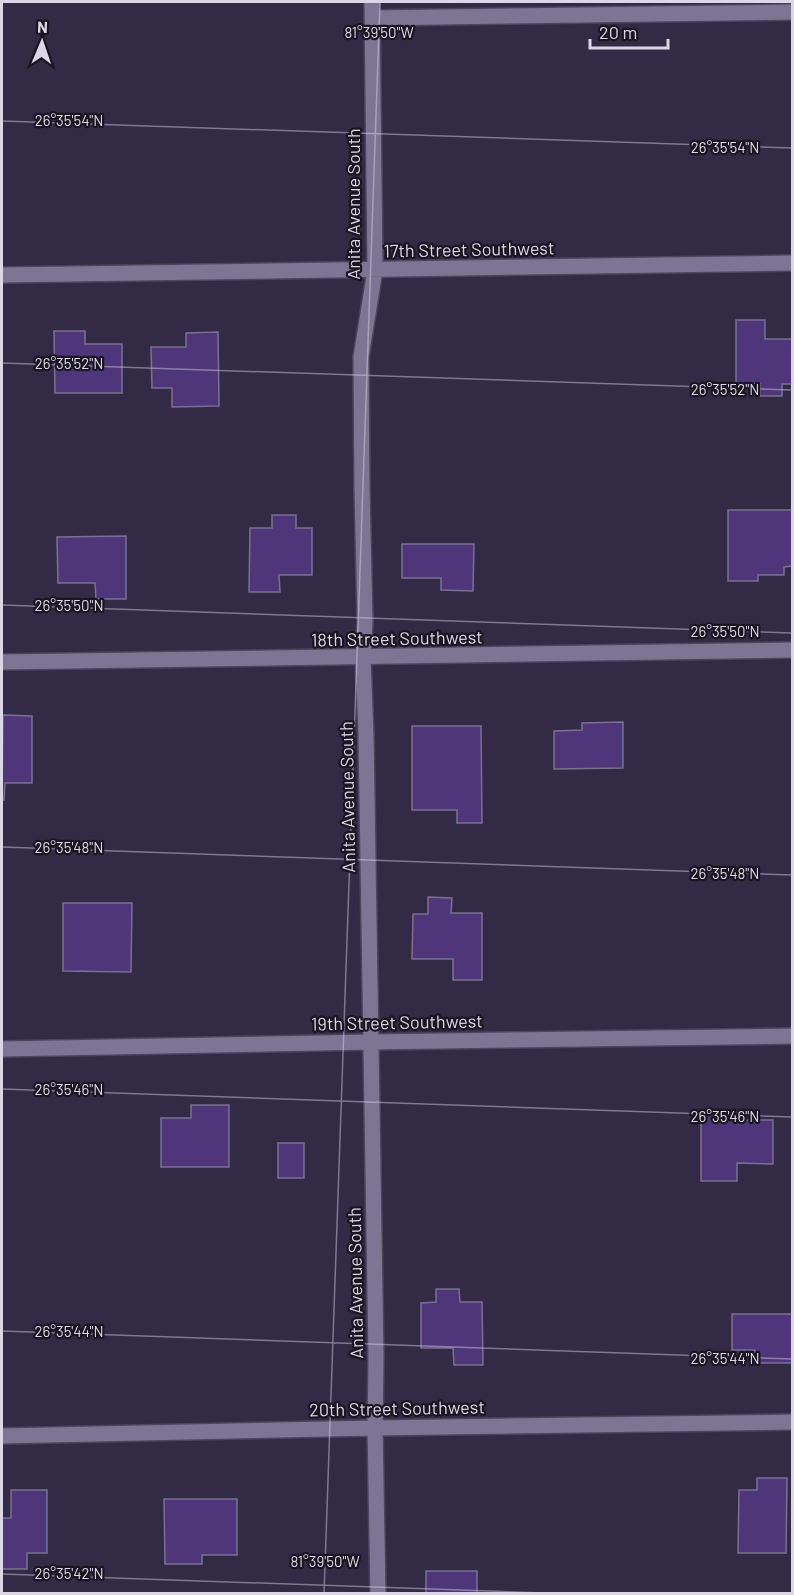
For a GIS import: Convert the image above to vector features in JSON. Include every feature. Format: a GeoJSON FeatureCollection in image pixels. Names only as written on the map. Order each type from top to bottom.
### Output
{"type":"FeatureCollection","features":[{"type":"Feature","properties":{"kind":"street","name":"Anita Avenue South"},"geometry":{"type":"LineString","coordinates":[[372,2],[375,270],[361,357],[365,621],[363,658],[371,1042],[378,1593]]}},
{"type":"Feature","properties":{"kind":"street"},"geometry":{"type":"LineString","coordinates":[[372,18],[792,12]]}},
{"type":"Feature","properties":{"kind":"street","name":"17th Street Southwest"},"geometry":{"type":"LineString","coordinates":[[2,274],[792,263]]}},
{"type":"Feature","properties":{"kind":"street","name":"18th Street Southwest"},"geometry":{"type":"LineString","coordinates":[[2,662],[792,650]]}},
{"type":"Feature","properties":{"kind":"street","name":"19th Street Southwest"},"geometry":{"type":"LineString","coordinates":[[2,1049],[792,1036]]}},
{"type":"Feature","properties":{"kind":"street","name":"20th Street Southwest"},"geometry":{"type":"LineString","coordinates":[[2,1436],[792,1422]]}},
{"type":"Feature","properties":{"kind":"building"},"geometry":{"type":"Polygon","coordinates":[[[736,320],[765,320],[765,339],[792,339],[792,384],[782,384],[782,396],[760,396],[760,384],[736,384],[736,320]]]}},
{"type":"Feature","properties":{"kind":"building"},"geometry":{"type":"Polygon","coordinates":[[[54,331],[85,331],[85,344],[122,344],[122,393],[55,393],[54,331]]]}},
{"type":"Feature","properties":{"kind":"building"},"geometry":{"type":"Polygon","coordinates":[[[218,332],[219,406],[172,407],[172,388],[152,388],[151,347],[186,347],[186,333],[218,332]]]}},
{"type":"Feature","properties":{"kind":"building"},"geometry":{"type":"Polygon","coordinates":[[[728,510],[792,510],[792,566],[784,567],[784,575],[758,575],[758,581],[728,581],[728,510]]]}},
{"type":"Feature","properties":{"kind":"building"},"geometry":{"type":"Polygon","coordinates":[[[272,515],[296,515],[296,528],[312,528],[312,575],[279,575],[280,592],[249,592],[250,528],[272,528],[272,515]]]}},
{"type":"Feature","properties":{"kind":"building"},"geometry":{"type":"Polygon","coordinates":[[[126,536],[126,599],[96,599],[95,583],[58,583],[57,537],[126,536]]]}},
{"type":"Feature","properties":{"kind":"building"},"geometry":{"type":"Polygon","coordinates":[[[402,544],[474,544],[473,591],[441,590],[441,578],[402,578],[402,544]]]}},
{"type":"Feature","properties":{"kind":"building"},"geometry":{"type":"Polygon","coordinates":[[[3,715],[32,716],[32,783],[5,783],[4,800],[2,800],[3,715]]]}},
{"type":"Feature","properties":{"kind":"building"},"geometry":{"type":"Polygon","coordinates":[[[623,722],[623,768],[554,769],[554,731],[582,730],[582,723],[623,722]]]}},
{"type":"Feature","properties":{"kind":"building"},"geometry":{"type":"Polygon","coordinates":[[[412,726],[481,726],[482,823],[457,823],[457,810],[412,810],[412,726]]]}},
{"type":"Feature","properties":{"kind":"building"},"geometry":{"type":"Polygon","coordinates":[[[428,897],[452,898],[451,913],[482,913],[482,980],[453,980],[453,959],[412,959],[413,914],[428,914],[428,897]]]}},
{"type":"Feature","properties":{"kind":"building"},"geometry":{"type":"Polygon","coordinates":[[[63,903],[132,903],[131,972],[63,971],[63,903]]]}},
{"type":"Feature","properties":{"kind":"building"},"geometry":{"type":"Polygon","coordinates":[[[191,1105],[229,1105],[229,1167],[161,1167],[161,1118],[191,1118],[191,1105]]]}},
{"type":"Feature","properties":{"kind":"building"},"geometry":{"type":"Polygon","coordinates":[[[701,1112],[741,1112],[742,1120],[773,1120],[773,1164],[737,1163],[737,1181],[701,1181],[701,1112]]]}},
{"type":"Feature","properties":{"kind":"building"},"geometry":{"type":"Polygon","coordinates":[[[278,1143],[304,1143],[304,1178],[278,1178],[278,1143]]]}},
{"type":"Feature","properties":{"kind":"building"},"geometry":{"type":"Polygon","coordinates":[[[436,1289],[459,1289],[460,1302],[482,1302],[483,1365],[454,1365],[453,1348],[421,1348],[421,1303],[436,1302],[436,1289]]]}},
{"type":"Feature","properties":{"kind":"building"},"geometry":{"type":"Polygon","coordinates":[[[732,1314],[792,1314],[792,1363],[755,1363],[755,1350],[732,1350],[732,1314]]]}},
{"type":"Feature","properties":{"kind":"building"},"geometry":{"type":"Polygon","coordinates":[[[757,1478],[787,1478],[786,1553],[738,1553],[739,1490],[757,1490],[757,1478]]]}},
{"type":"Feature","properties":{"kind":"building"},"geometry":{"type":"Polygon","coordinates":[[[11,1490],[47,1490],[47,1553],[27,1553],[27,1569],[2,1569],[2,1518],[11,1518],[11,1490]]]}},
{"type":"Feature","properties":{"kind":"building"},"geometry":{"type":"Polygon","coordinates":[[[164,1499],[237,1499],[237,1555],[202,1555],[202,1564],[165,1564],[164,1499]]]}},
{"type":"Feature","properties":{"kind":"building"},"geometry":{"type":"Polygon","coordinates":[[[426,1571],[477,1571],[477,1594],[426,1594],[426,1571]]]}}]}
